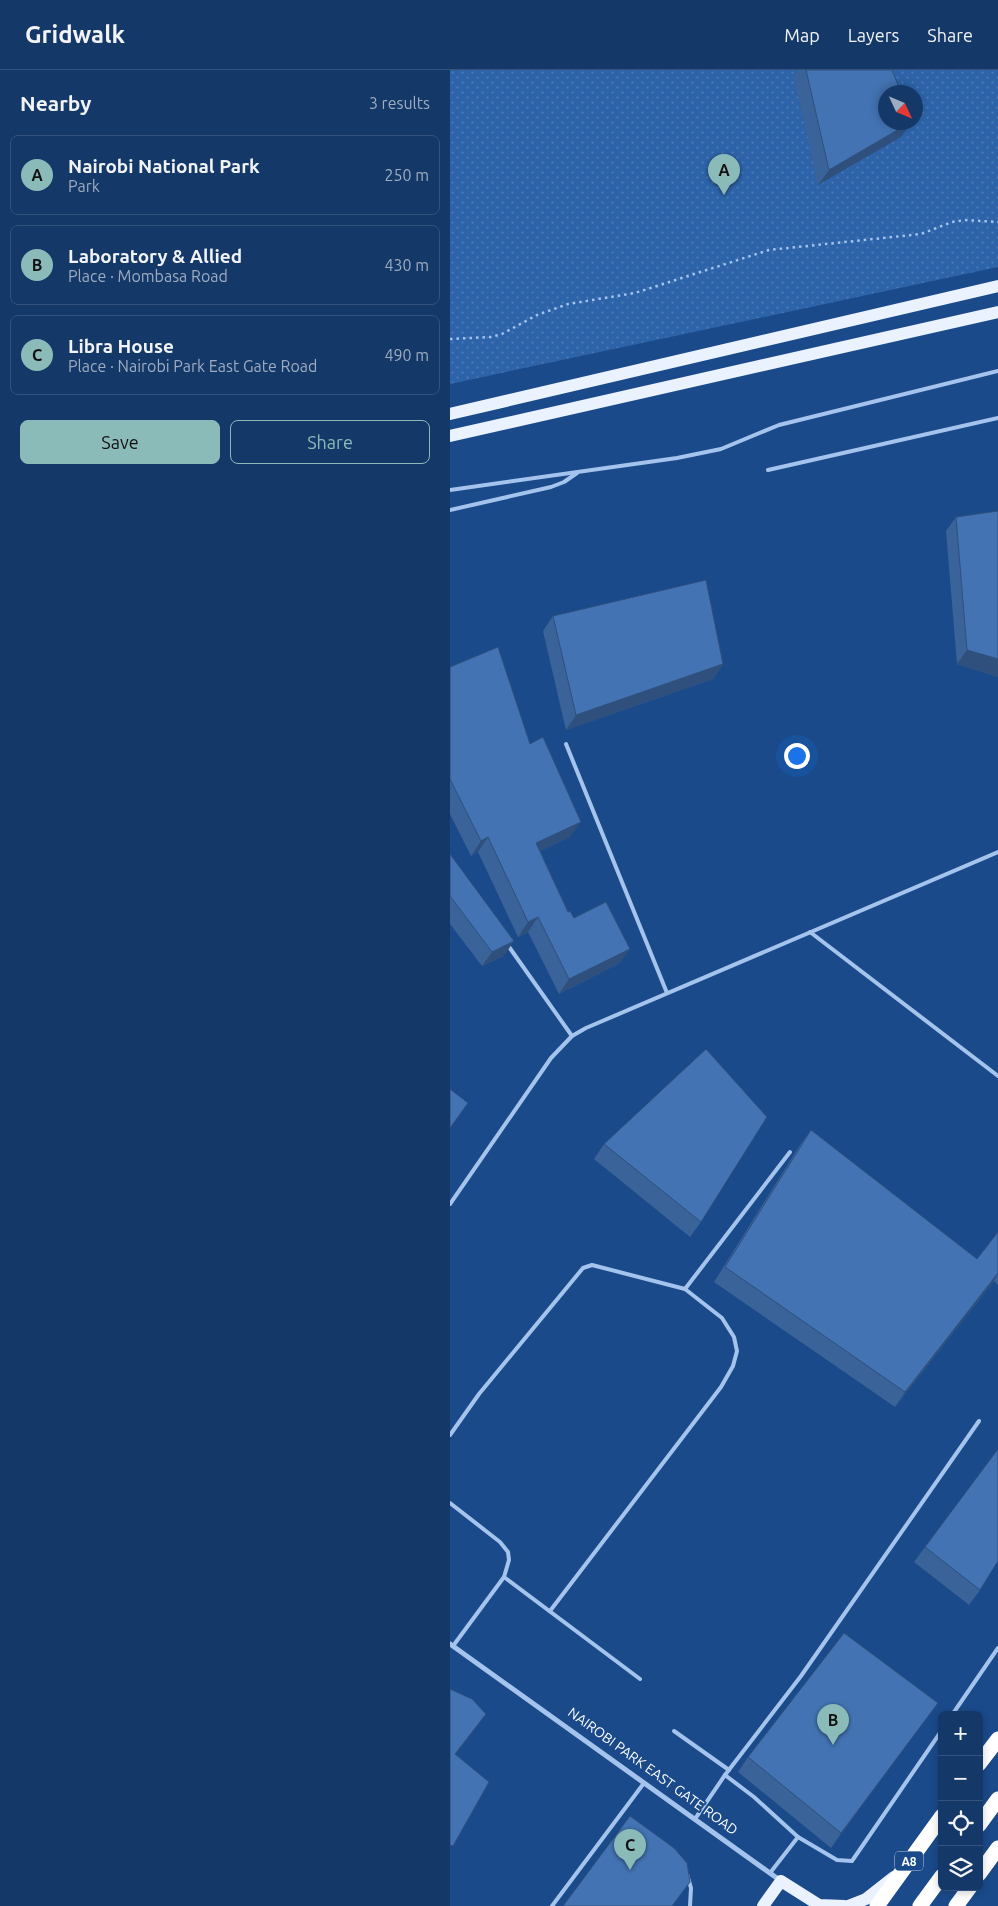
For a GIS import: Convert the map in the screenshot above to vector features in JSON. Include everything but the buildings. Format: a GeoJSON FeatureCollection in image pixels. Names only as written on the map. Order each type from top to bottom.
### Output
{"type":"FeatureCollection","features":[{"type":"Feature","properties":{"kind":"highway"},"geometry":{"type":"LineString","coordinates":[[983,1759],[998,1739]]}},
{"type":"Feature","properties":{"kind":"highway"},"geometry":{"type":"LineString","coordinates":[[983,1820],[998,1799]]}},
{"type":"Feature","properties":{"kind":"highway","name":"A8"},"geometry":{"type":"LineString","coordinates":[[877,1906],[938,1821]]}},
{"type":"Feature","properties":{"kind":"highway"},"geometry":{"type":"LineString","coordinates":[[983,1869],[998,1848]]}},
{"type":"Feature","properties":{"kind":"highway"},"geometry":{"type":"LineString","coordinates":[[920,1906],[938,1881]]}},
{"type":"Feature","properties":{"kind":"highway"},"geometry":{"type":"LineString","coordinates":[[956,1906],[967,1891]]}},
{"type":"Feature","properties":{"kind":"main road"},"geometry":{"type":"LineString","coordinates":[[450,414],[998,286]]}},
{"type":"Feature","properties":{"kind":"main road"},"geometry":{"type":"LineString","coordinates":[[450,436],[998,312]]}},
{"type":"Feature","properties":{"kind":"main road"},"geometry":{"type":"LineString","coordinates":[[848,1906],[866,1899],[900,1873]]}},
{"type":"Feature","properties":{"kind":"main road"},"geometry":{"type":"LineString","coordinates":[[763,1906],[781,1881]]}},
{"type":"Feature","properties":{"kind":"main road","name":"NAIROBI PARK EAST GATE ROAD"},"geometry":{"type":"LineString","coordinates":[[781,1881],[819,1905],[844,1906]]}},
{"type":"Feature","properties":{"kind":"street","name":"NAIROBI PARK EAST GATE ROAD"},"geometry":{"type":"LineString","coordinates":[[451,1645],[781,1881]]}},
{"type":"Feature","properties":{"kind":"lane"},"geometry":{"type":"LineString","coordinates":[[450,490],[677,458],[721,449],[779,425],[998,371]]}},
{"type":"Feature","properties":{"kind":"lane"},"geometry":{"type":"LineString","coordinates":[[768,470],[998,418]]}},
{"type":"Feature","properties":{"kind":"lane"},"geometry":{"type":"LineString","coordinates":[[450,510],[551,487],[564,482],[579,472]]}},
{"type":"Feature","properties":{"kind":"lane"},"geometry":{"type":"LineString","coordinates":[[566,744],[667,993]]}},
{"type":"Feature","properties":{"kind":"lane"},"geometry":{"type":"LineString","coordinates":[[450,1204],[551,1058],[572,1036],[586,1028],[667,993],[998,852]]}},
{"type":"Feature","properties":{"kind":"lane"},"geometry":{"type":"LineString","coordinates":[[810,932],[998,1076]]}},
{"type":"Feature","properties":{"kind":"lane"},"geometry":{"type":"LineString","coordinates":[[506,941],[572,1036]]}},
{"type":"Feature","properties":{"kind":"lane"},"geometry":{"type":"LineString","coordinates":[[685,1289],[790,1152]]}},
{"type":"Feature","properties":{"kind":"lane"},"geometry":{"type":"LineString","coordinates":[[450,1436],[480,1394],[583,1268],[592,1265],[602,1266],[685,1289],[722,1318],[734,1337],[737,1351],[733,1366],[721,1387],[550,1611]]}},
{"type":"Feature","properties":{"kind":"lane"},"geometry":{"type":"LineString","coordinates":[[695,1819],[729,1770],[801,1676],[979,1421]]}},
{"type":"Feature","properties":{"kind":"lane"},"geometry":{"type":"LineString","coordinates":[[450,1503],[500,1542],[508,1552],[504,1577],[451,1645]]}},
{"type":"Feature","properties":{"kind":"lane"},"geometry":{"type":"LineString","coordinates":[[504,1577],[640,1679]]}},
{"type":"Feature","properties":{"kind":"lane"},"geometry":{"type":"LineString","coordinates":[[955,1711],[998,1648]]}},
{"type":"Feature","properties":{"kind":"lane"},"geometry":{"type":"LineString","coordinates":[[674,1731],[729,1770]]}},
{"type":"Feature","properties":{"kind":"lane"},"geometry":{"type":"LineString","coordinates":[[726,1775],[754,1797],[798,1837],[837,1860],[852,1861],[938,1736]]}},
{"type":"Feature","properties":{"kind":"lane"},"geometry":{"type":"LineString","coordinates":[[552,1906],[644,1783]]}},
{"type":"Feature","properties":{"kind":"lane"},"geometry":{"type":"LineString","coordinates":[[621,1814],[628,1820]]}},
{"type":"Feature","properties":{"kind":"lane"},"geometry":{"type":"LineString","coordinates":[[770,1873],[798,1837]]}},
{"type":"Feature","properties":{"kind":"lane"},"geometry":{"type":"LineString","coordinates":[[685,1871],[691,1888],[690,1906]]}},
{"type":"Feature","properties":{"kind":"path"},"geometry":{"type":"LineString","coordinates":[[450,339],[497,336],[554,308],[635,293],[770,250],[921,234],[952,222],[965,220],[998,222]]}},
{"type":"Feature","properties":{"kind":"shaded area"},"geometry":{"type":"Polygon","coordinates":[[[450,70],[998,70],[998,267],[450,384],[450,70]]]}},
{"type":"Feature","properties":{"kind":"place","name":"Nairobi National Park"},"geometry":{"type":"Point","coordinates":[724,195]}},
{"type":"Feature","properties":{"kind":"place","name":"Laboratory & Allied"},"geometry":{"type":"Point","coordinates":[833,1745]}},
{"type":"Feature","properties":{"kind":"place","name":"Libra House"},"geometry":{"type":"Point","coordinates":[630,1870]}}]}
